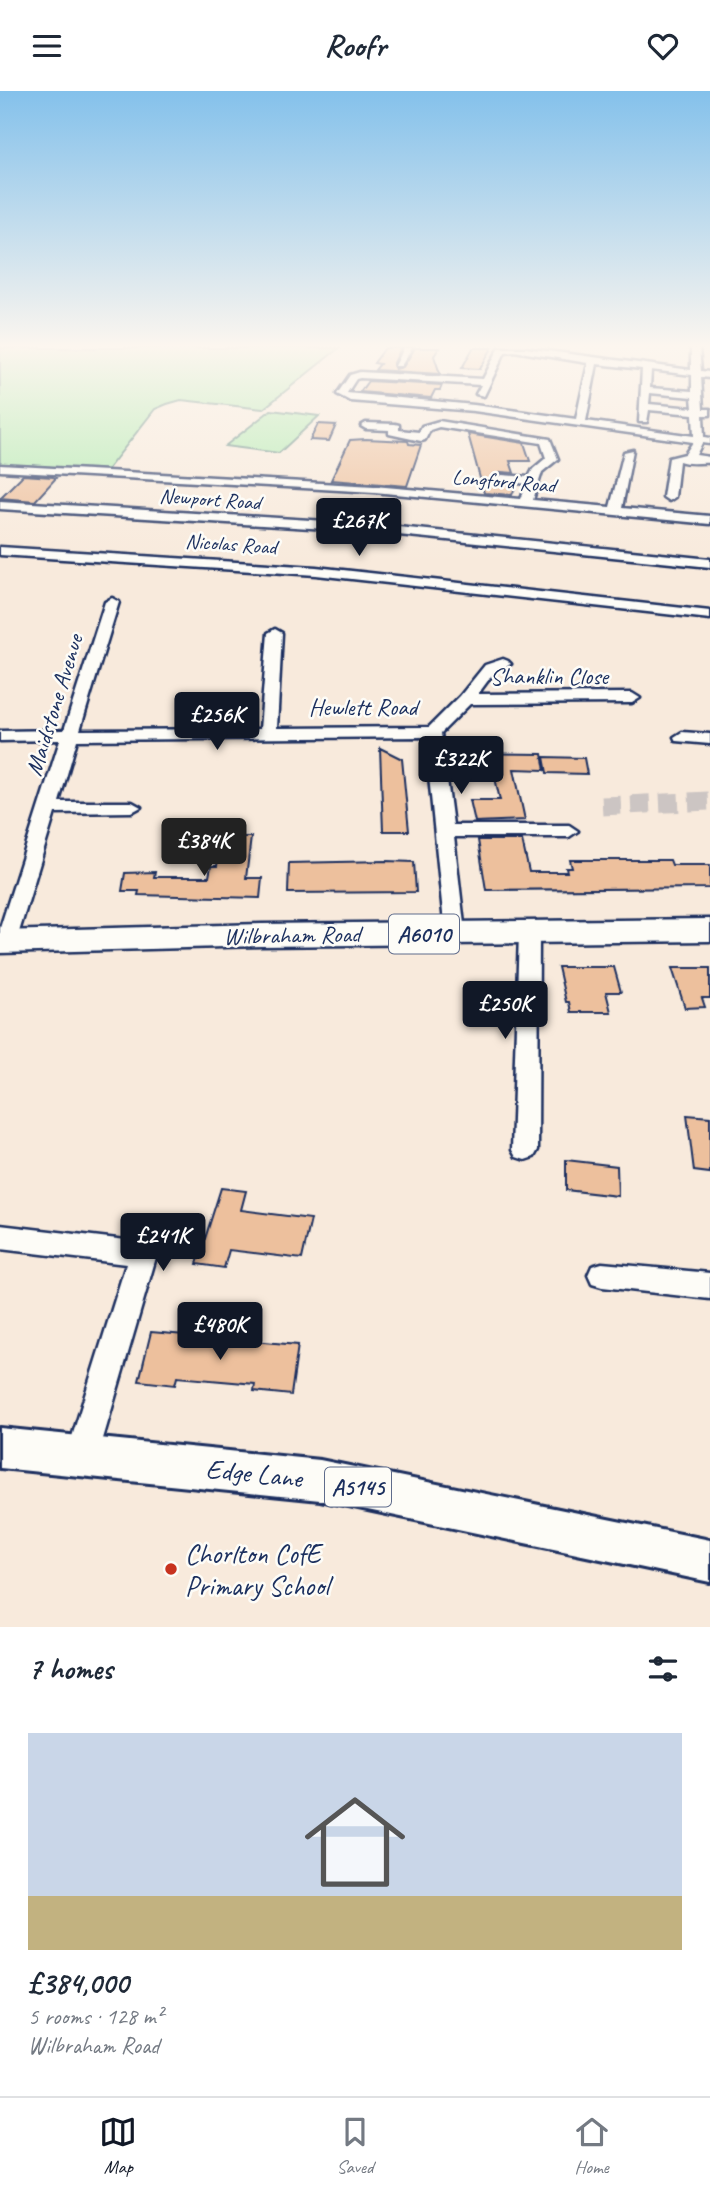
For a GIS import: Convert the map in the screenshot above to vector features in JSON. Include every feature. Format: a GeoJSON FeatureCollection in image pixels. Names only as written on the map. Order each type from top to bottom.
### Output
{"type":"FeatureCollection","features":[{"type":"Feature","properties":{"kind":"highway","name":"Wilbraham Road"},"geometry":{"type":"LineString","coordinates":[[3,942],[247,935],[710,930]]}},
{"type":"Feature","properties":{"kind":"main road","name":"Edge Lane"},"geometry":{"type":"LineString","coordinates":[[0,1448],[320,1480],[710,1561]]}},
{"type":"Feature","properties":{"kind":"street"},"geometry":{"type":"LineString","coordinates":[[557,420],[704,441]]}},
{"type":"Feature","properties":{"kind":"street"},"geometry":{"type":"LineString","coordinates":[[642,432],[643,420]]}},
{"type":"Feature","properties":{"kind":"street"},"geometry":{"type":"LineString","coordinates":[[700,420],[704,441]]}},
{"type":"Feature","properties":{"kind":"street"},"geometry":{"type":"LineString","coordinates":[[366,426],[395,427],[393,432],[421,437],[426,428],[439,425],[546,441],[552,459],[535,477],[526,502]]}},
{"type":"Feature","properties":{"kind":"street"},"geometry":{"type":"LineString","coordinates":[[669,498],[674,458],[689,457],[704,441]]}},
{"type":"Feature","properties":{"kind":"street"},"geometry":{"type":"LineString","coordinates":[[615,512],[629,452]]}},
{"type":"Feature","properties":{"kind":"street"},"geometry":{"type":"LineString","coordinates":[[689,457],[687,460],[710,462]]}},
{"type":"Feature","properties":{"kind":"street","name":"Longford Road"},"geometry":{"type":"LineString","coordinates":[[0,468],[373,489],[710,520]]}},
{"type":"Feature","properties":{"kind":"street"},"geometry":{"type":"LineString","coordinates":[[502,478],[535,477]]}},
{"type":"Feature","properties":{"kind":"street","name":"Newport Road"},"geometry":{"type":"LineString","coordinates":[[0,505],[359,527],[710,563]]}},
{"type":"Feature","properties":{"kind":"street","name":"Nicolas Road"},"geometry":{"type":"LineString","coordinates":[[0,551],[316,571],[710,615]]}},
{"type":"Feature","properties":{"kind":"street","name":"Maidstone Avenue"},"geometry":{"type":"LineString","coordinates":[[3,942],[112,602]]}},
{"type":"Feature","properties":{"kind":"street"},"geometry":{"type":"LineString","coordinates":[[268,732],[275,633]]}},
{"type":"Feature","properties":{"kind":"street"},"geometry":{"type":"LineString","coordinates":[[455,933],[446,831],[433,732],[466,699],[490,668],[503,664]]}},
{"type":"Feature","properties":{"kind":"street","name":"Shanklin Close"},"geometry":{"type":"LineString","coordinates":[[466,699],[632,698]]}},
{"type":"Feature","properties":{"kind":"street","name":"Hewlett Road"},"geometry":{"type":"LineString","coordinates":[[0,736],[433,732]]}},
{"type":"Feature","properties":{"kind":"street"},"geometry":{"type":"LineString","coordinates":[[682,737],[710,739]]}},
{"type":"Feature","properties":{"kind":"street"},"geometry":{"type":"LineString","coordinates":[[48,808],[132,807]]}},
{"type":"Feature","properties":{"kind":"street"},"geometry":{"type":"LineString","coordinates":[[446,831],[569,831]]}},
{"type":"Feature","properties":{"kind":"street"},"geometry":{"type":"LineString","coordinates":[[525,1150],[529,933]]}},
{"type":"Feature","properties":{"kind":"street"},"geometry":{"type":"LineString","coordinates":[[0,1237],[143,1254],[82,1456]]}},
{"type":"Feature","properties":{"kind":"street"},"geometry":{"type":"LineString","coordinates":[[602,1275],[710,1286]]}},
{"type":"Feature","properties":{"kind":"green space"},"geometry":{"type":"Polygon","coordinates":[[[0,420],[147,420],[107,470],[0,464],[0,420]]]}},
{"type":"Feature","properties":{"kind":"green space"},"geometry":{"type":"Polygon","coordinates":[[[259,420],[315,420],[279,453],[225,446],[259,420]]]}},
{"type":"Feature","properties":{"kind":"building"},"geometry":{"type":"Polygon","coordinates":[[[318,424],[336,425],[329,441],[310,440],[318,424]]]}},
{"type":"Feature","properties":{"kind":"building"},"geometry":{"type":"Polygon","coordinates":[[[468,434],[524,443],[530,461],[510,461],[514,473],[502,472],[494,477],[501,483],[516,485],[512,495],[484,493],[468,434]]]}},
{"type":"Feature","properties":{"kind":"building"},"geometry":{"type":"Polygon","coordinates":[[[350,440],[408,441],[409,444],[421,445],[407,486],[331,480],[350,440]]]}},
{"type":"Feature","properties":{"kind":"building"},"geometry":{"type":"Polygon","coordinates":[[[23,475],[56,478],[35,501],[0,498],[23,475]]]}},
{"type":"Feature","properties":{"kind":"building"},"geometry":{"type":"Polygon","coordinates":[[[380,748],[402,759],[409,831],[383,831],[380,748]]]}},
{"type":"Feature","properties":{"kind":"building"},"geometry":{"type":"Polygon","coordinates":[[[462,753],[542,754],[545,770],[514,769],[525,820],[475,822],[470,800],[500,800],[493,769],[463,769],[462,753]]]}},
{"type":"Feature","properties":{"kind":"building"},"geometry":{"type":"Polygon","coordinates":[[[544,757],[584,758],[587,774],[547,773],[544,757]]]}},
{"type":"Feature","properties":{"kind":"building"},"geometry":{"type":"Polygon","coordinates":[[[231,837],[251,837],[246,878],[262,878],[260,898],[138,895],[139,891],[122,891],[125,873],[155,872],[154,877],[209,877],[211,866],[217,866],[219,854],[229,854],[231,837]]]}},
{"type":"Feature","properties":{"kind":"building"},"geometry":{"type":"Polygon","coordinates":[[[478,840],[522,840],[529,872],[567,872],[566,868],[572,868],[570,860],[670,860],[672,865],[710,865],[710,888],[486,890],[478,840]]]}},
{"type":"Feature","properties":{"kind":"building"},"geometry":{"type":"Polygon","coordinates":[[[414,862],[416,892],[288,893],[289,863],[414,862]]]}},
{"type":"Feature","properties":{"kind":"building"},"geometry":{"type":"Polygon","coordinates":[[[558,967],[614,967],[621,992],[606,992],[611,1012],[571,1012],[558,967]]]}},
{"type":"Feature","properties":{"kind":"building"},"geometry":{"type":"Polygon","coordinates":[[[672,968],[710,968],[710,998],[702,998],[705,1007],[685,1008],[672,968]]]}},
{"type":"Feature","properties":{"kind":"building"},"geometry":{"type":"Polygon","coordinates":[[[687,1115],[710,1117],[710,1173],[694,1171],[687,1115]]]}},
{"type":"Feature","properties":{"kind":"building"},"geometry":{"type":"Polygon","coordinates":[[[566,1160],[617,1166],[618,1196],[566,1190],[566,1160]]]}},
{"type":"Feature","properties":{"kind":"building"},"geometry":{"type":"Polygon","coordinates":[[[221,1188],[246,1191],[241,1210],[311,1219],[302,1259],[229,1250],[224,1268],[197,1264],[221,1188]]]}},
{"type":"Feature","properties":{"kind":"building"},"geometry":{"type":"Polygon","coordinates":[[[151,1332],[298,1345],[291,1395],[254,1391],[255,1384],[177,1377],[175,1385],[139,1381],[151,1332]]]}},
{"type":"Feature","properties":{"kind":"tunnel"},"geometry":{"type":"LineString","coordinates":[[602,806],[710,801]]}},
{"type":"Feature","properties":{"kind":"place","name":"Chorlton CofE Primary School"},"geometry":{"type":"Point","coordinates":[171,1569]}}]}
